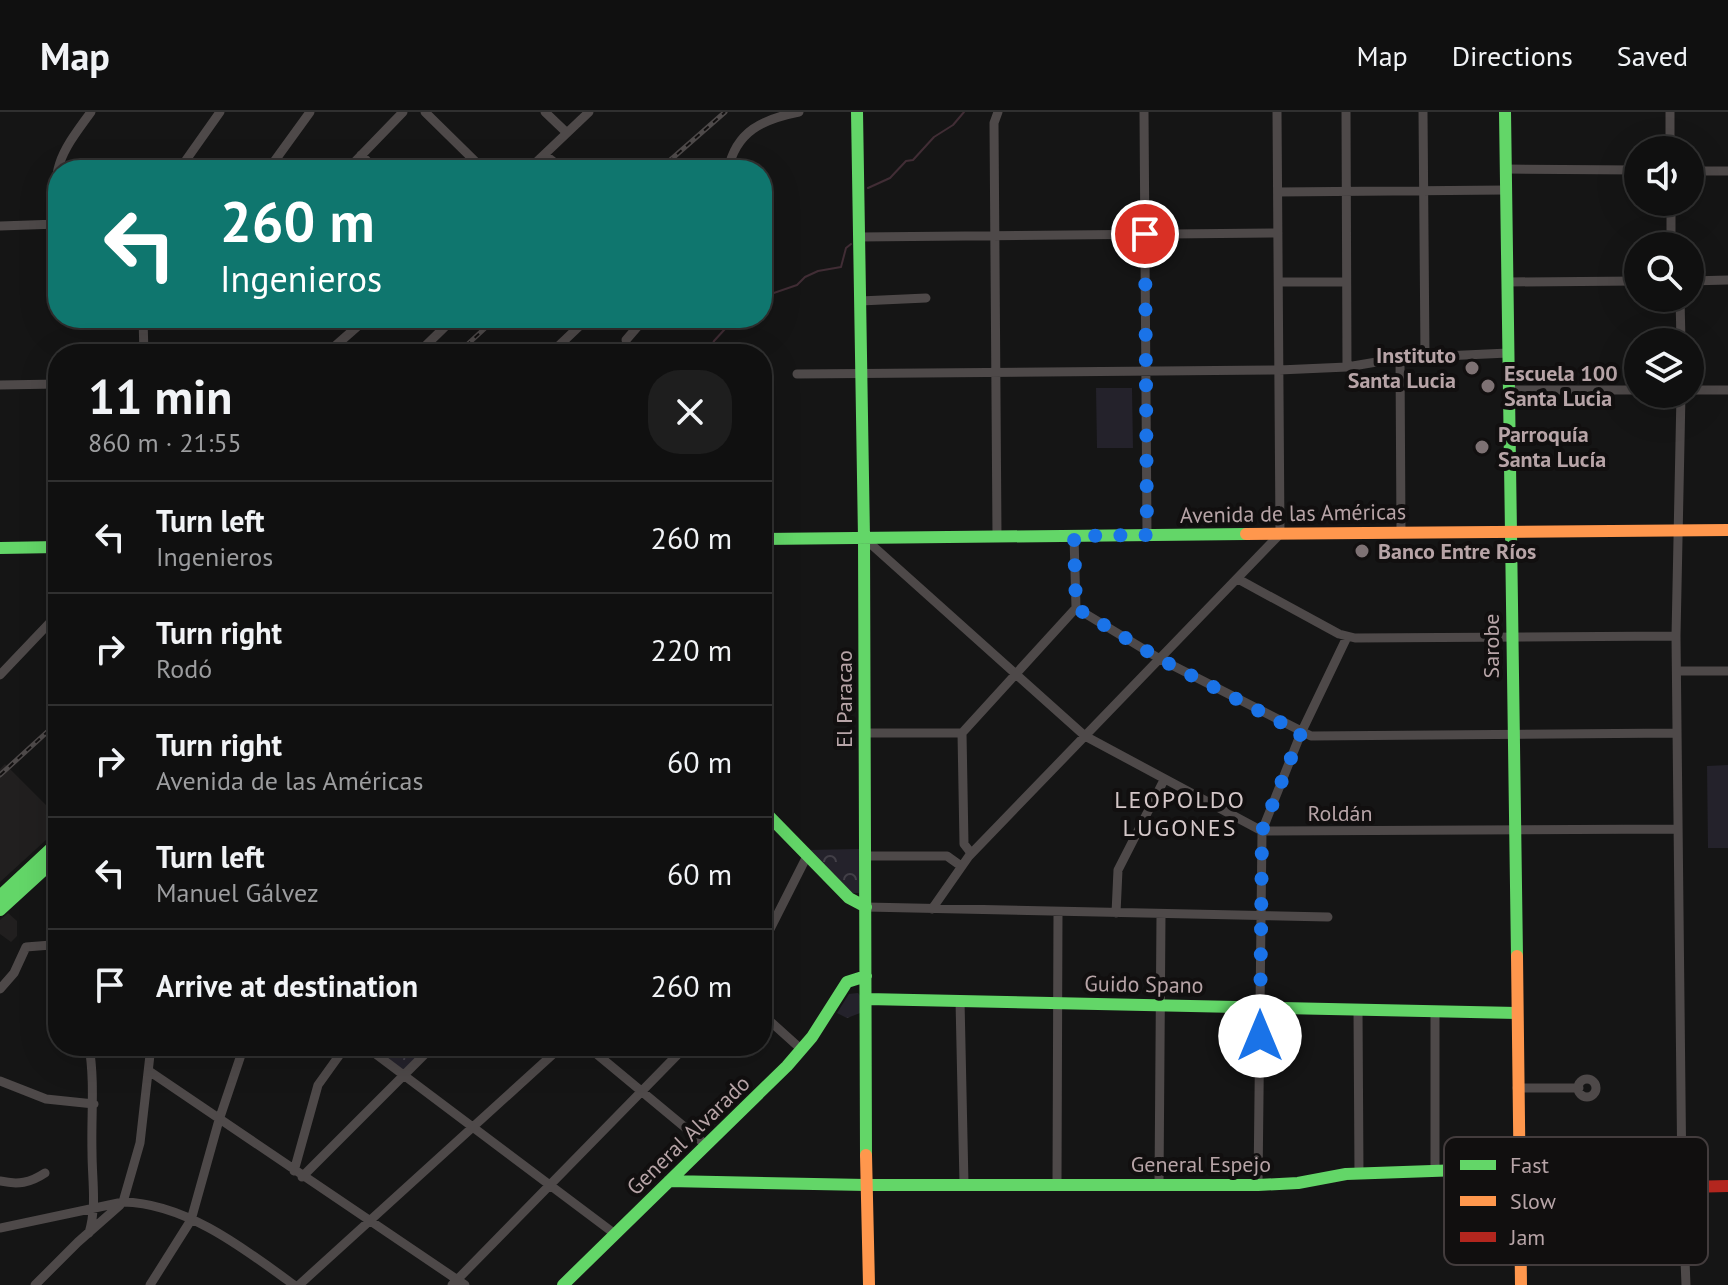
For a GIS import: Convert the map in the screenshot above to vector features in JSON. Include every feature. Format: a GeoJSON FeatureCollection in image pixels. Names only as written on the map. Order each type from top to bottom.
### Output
{"type":"FeatureCollection","features":[{"type":"Feature","properties":{"kind":"main road","name":"El Paracao"},"geometry":{"type":"LineString","coordinates":[[857,112],[864,538],[869,1285]]}},
{"type":"Feature","properties":{"kind":"main road","name":"Sarobe"},"geometry":{"type":"LineString","coordinates":[[1505,112],[1518,1137]]}},
{"type":"Feature","properties":{"kind":"main road","name":"Avenida de las Américas"},"geometry":{"type":"LineString","coordinates":[[772,539],[1728,530]]}},
{"type":"Feature","properties":{"kind":"main road"},"geometry":{"type":"LineString","coordinates":[[0,548],[48,547]]}},
{"type":"Feature","properties":{"kind":"main road"},"geometry":{"type":"LineString","coordinates":[[772,819],[849,898],[866,907]]}},
{"type":"Feature","properties":{"kind":"main road"},"geometry":{"type":"LineString","coordinates":[[0,896],[48,851]]}},
{"type":"Feature","properties":{"kind":"main road"},"geometry":{"type":"LineString","coordinates":[[0,910],[48,866]]}},
{"type":"Feature","properties":{"kind":"main road","name":"General Alvarado"},"geometry":{"type":"LineString","coordinates":[[563,1285],[802,1050],[847,982],[866,976]]}},
{"type":"Feature","properties":{"kind":"main road","name":"Guido Spano"},"geometry":{"type":"LineString","coordinates":[[867,999],[1517,1013]]}},
{"type":"Feature","properties":{"kind":"main road","name":"General Espejo"},"geometry":{"type":"LineString","coordinates":[[669,1181],[866,1185],[1258,1185],[1298,1183],[1359,1173],[1444,1169]]}},
{"type":"Feature","properties":{"kind":"main road","name":"General Espejo"},"geometry":{"type":"LineString","coordinates":[[1708,1186],[1728,1186]]}},
{"type":"Feature","properties":{"kind":"main road","name":"Sarobe"},"geometry":{"type":"LineString","coordinates":[[1520,1265],[1521,1285]]}},
{"type":"Feature","properties":{"kind":"street"},"geometry":{"type":"LineString","coordinates":[[61,160],[68,143],[91,112]]}},
{"type":"Feature","properties":{"kind":"street"},"geometry":{"type":"LineString","coordinates":[[186,160],[220,112]]}},
{"type":"Feature","properties":{"kind":"street"},"geometry":{"type":"LineString","coordinates":[[275,160],[310,112]]}},
{"type":"Feature","properties":{"kind":"street"},"geometry":{"type":"LineString","coordinates":[[356,160],[403,112]]}},
{"type":"Feature","properties":{"kind":"street"},"geometry":{"type":"LineString","coordinates":[[425,112],[474,160]]}},
{"type":"Feature","properties":{"kind":"street"},"geometry":{"type":"LineString","coordinates":[[545,112],[567,133]]}},
{"type":"Feature","properties":{"kind":"street"},"geometry":{"type":"LineString","coordinates":[[539,160],[589,112]]}},
{"type":"Feature","properties":{"kind":"street"},"geometry":{"type":"LineString","coordinates":[[731,160],[736,147],[761,123],[799,112]]}},
{"type":"Feature","properties":{"kind":"street"},"geometry":{"type":"LineString","coordinates":[[997,536],[994,123],[998,112]]}},
{"type":"Feature","properties":{"kind":"street"},"geometry":{"type":"LineString","coordinates":[[1144,112],[1147,535]]}},
{"type":"Feature","properties":{"kind":"street"},"geometry":{"type":"LineString","coordinates":[[932,909],[971,853],[1280,534],[1277,112]]}},
{"type":"Feature","properties":{"kind":"street"},"geometry":{"type":"LineString","coordinates":[[1346,112],[1347,367]]}},
{"type":"Feature","properties":{"kind":"street"},"geometry":{"type":"LineString","coordinates":[[1423,112],[1425,357]]}},
{"type":"Feature","properties":{"kind":"street"},"geometry":{"type":"LineString","coordinates":[[1670,112],[1670,136]]}},
{"type":"Feature","properties":{"kind":"street"},"geometry":{"type":"LineString","coordinates":[[361,155],[366,160]]}},
{"type":"Feature","properties":{"kind":"street"},"geometry":{"type":"LineString","coordinates":[[545,155],[551,160]]}},
{"type":"Feature","properties":{"kind":"street"},"geometry":{"type":"LineString","coordinates":[[1506,169],[1624,170]]}},
{"type":"Feature","properties":{"kind":"street"},"geometry":{"type":"LineString","coordinates":[[1704,171],[1728,171]]}},
{"type":"Feature","properties":{"kind":"street"},"geometry":{"type":"LineString","coordinates":[[1278,192],[1506,190]]}},
{"type":"Feature","properties":{"kind":"street"},"geometry":{"type":"LineString","coordinates":[[0,226],[48,224]]}},
{"type":"Feature","properties":{"kind":"street"},"geometry":{"type":"LineString","coordinates":[[859,237],[1278,233]]}},
{"type":"Feature","properties":{"kind":"street"},"geometry":{"type":"LineString","coordinates":[[1704,281],[1728,280]]}},
{"type":"Feature","properties":{"kind":"street"},"geometry":{"type":"LineString","coordinates":[[1508,282],[1624,281]]}},
{"type":"Feature","properties":{"kind":"street"},"geometry":{"type":"LineString","coordinates":[[1279,282],[1345,282]]}},
{"type":"Feature","properties":{"kind":"street"},"geometry":{"type":"LineString","coordinates":[[860,301],[926,298]]}},
{"type":"Feature","properties":{"kind":"street"},"geometry":{"type":"LineString","coordinates":[[340,344],[357,328]]}},
{"type":"Feature","properties":{"kind":"street"},"geometry":{"type":"LineString","coordinates":[[427,344],[444,328]]}},
{"type":"Feature","properties":{"kind":"street"},"geometry":{"type":"LineString","coordinates":[[561,344],[577,328]]}},
{"type":"Feature","properties":{"kind":"street"},"geometry":{"type":"LineString","coordinates":[[626,340],[636,328]]}},
{"type":"Feature","properties":{"kind":"street"},"geometry":{"type":"LineString","coordinates":[[797,374],[1279,370],[1347,367],[1400,358],[1508,353]]}},
{"type":"Feature","properties":{"kind":"street"},"geometry":{"type":"LineString","coordinates":[[1400,358],[1401,532]]}},
{"type":"Feature","properties":{"kind":"street"},"geometry":{"type":"LineString","coordinates":[[0,385],[48,384]]}},
{"type":"Feature","properties":{"kind":"street"},"geometry":{"type":"LineString","coordinates":[[1509,390],[1624,390]]}},
{"type":"Feature","properties":{"kind":"street"},"geometry":{"type":"LineString","coordinates":[[1704,390],[1728,390]]}},
{"type":"Feature","properties":{"kind":"street"},"geometry":{"type":"LineString","coordinates":[[1681,408],[1676,636],[1681,1137]]}},
{"type":"Feature","properties":{"kind":"street"},"geometry":{"type":"LineString","coordinates":[[971,853],[964,844],[962,733],[1076,608],[1074,536]]}},
{"type":"Feature","properties":{"kind":"street","name":"Roldán"},"geometry":{"type":"LineString","coordinates":[[864,538],[1085,736],[1262,831],[1677,829]]}},
{"type":"Feature","properties":{"kind":"street"},"geometry":{"type":"LineString","coordinates":[[1238,579],[1347,637],[1676,636]]}},
{"type":"Feature","properties":{"kind":"street"},"geometry":{"type":"LineString","coordinates":[[1076,608],[1160,659],[1301,733],[1321,737],[1677,733]]}},
{"type":"Feature","properties":{"kind":"street"},"geometry":{"type":"LineString","coordinates":[[0,675],[48,625]]}},
{"type":"Feature","properties":{"kind":"street"},"geometry":{"type":"LineString","coordinates":[[1258,1185],[1262,831],[1301,733],[1347,637]]}},
{"type":"Feature","properties":{"kind":"street"},"geometry":{"type":"LineString","coordinates":[[1677,671],[1728,671]]}},
{"type":"Feature","properties":{"kind":"street"},"geometry":{"type":"LineString","coordinates":[[864,733],[962,733]]}},
{"type":"Feature","properties":{"kind":"street"},"geometry":{"type":"LineString","coordinates":[[1116,913],[1118,870],[1164,780]]}},
{"type":"Feature","properties":{"kind":"street"},"geometry":{"type":"LineString","coordinates":[[772,925],[807,856]]}},
{"type":"Feature","properties":{"kind":"street"},"geometry":{"type":"LineString","coordinates":[[866,856],[947,856],[961,866]]}},
{"type":"Feature","properties":{"kind":"street"},"geometry":{"type":"LineString","coordinates":[[866,907],[1328,917]]}},
{"type":"Feature","properties":{"kind":"street"},"geometry":{"type":"LineString","coordinates":[[1057,1183],[1058,912]]}},
{"type":"Feature","properties":{"kind":"street"},"geometry":{"type":"LineString","coordinates":[[1159,1184],[1161,915]]}},
{"type":"Feature","properties":{"kind":"street"},"geometry":{"type":"LineString","coordinates":[[0,989],[14,973],[26,947],[48,945]]}},
{"type":"Feature","properties":{"kind":"street"},"geometry":{"type":"LineString","coordinates":[[960,1000],[964,1184]]}},
{"type":"Feature","properties":{"kind":"street"},"geometry":{"type":"LineString","coordinates":[[1358,1010],[1359,1173]]}},
{"type":"Feature","properties":{"kind":"street"},"geometry":{"type":"LineString","coordinates":[[1435,1011],[1435,1169]]}},
{"type":"Feature","properties":{"kind":"street"},"geometry":{"type":"LineString","coordinates":[[772,1023],[802,1050]]}},
{"type":"Feature","properties":{"kind":"street"},"geometry":{"type":"LineString","coordinates":[[89,1233],[94,1209],[91,1149],[94,1104],[90,1056]]}},
{"type":"Feature","properties":{"kind":"street"},"geometry":{"type":"LineString","coordinates":[[35,1285],[123,1202],[140,1143],[150,1056]]}},
{"type":"Feature","properties":{"kind":"street"},"geometry":{"type":"LineString","coordinates":[[150,1285],[191,1220],[241,1056]]}},
{"type":"Feature","properties":{"kind":"street"},"geometry":{"type":"LineString","coordinates":[[298,1174],[318,1085],[339,1056]]}},
{"type":"Feature","properties":{"kind":"street"},"geometry":{"type":"LineString","coordinates":[[378,1056],[615,1234]]}},
{"type":"Feature","properties":{"kind":"street"},"geometry":{"type":"LineString","coordinates":[[298,1174],[423,1056]]}},
{"type":"Feature","properties":{"kind":"street"},"geometry":{"type":"LineString","coordinates":[[0,1228],[123,1202],[154,1207],[191,1220],[238,1244],[297,1285],[551,1056]]}},
{"type":"Feature","properties":{"kind":"street"},"geometry":{"type":"LineString","coordinates":[[599,1056],[705,1144]]}},
{"type":"Feature","properties":{"kind":"street"},"geometry":{"type":"LineString","coordinates":[[149,1071],[458,1283],[676,1056]]}},
{"type":"Feature","properties":{"kind":"street"},"geometry":{"type":"LineString","coordinates":[[0,1081],[46,1099],[94,1104]]}},
{"type":"Feature","properties":{"kind":"street"},"geometry":{"type":"LineString","coordinates":[[1517,1088],[1579,1088]]}},
{"type":"Feature","properties":{"kind":"street"},"geometry":{"type":"LineString","coordinates":[[0,1181],[24,1183],[45,1173]]}},
{"type":"Feature","properties":{"kind":"street"},"geometry":{"type":"LineString","coordinates":[[1685,1265],[1686,1285]]}},
{"type":"Feature","properties":{"kind":"shaded area"},"geometry":{"type":"Polygon","coordinates":[[[5,764],[48,807],[48,838],[0,882],[0,769],[5,764]]]}},
{"type":"Feature","properties":{"kind":"shaded area"},"geometry":{"type":"Polygon","coordinates":[[[8,913],[17,921],[17,936],[11,942],[0,934],[0,920],[8,913]]]}},
{"type":"Feature","properties":{"kind":"green space"},"geometry":{"type":"Polygon","coordinates":[[[1096,388],[1132,388],[1133,448],[1097,448],[1096,388]]]}},
{"type":"Feature","properties":{"kind":"green space"},"geometry":{"type":"Polygon","coordinates":[[[1728,765],[1728,848],[1708,848],[1707,766],[1728,765]]]}},
{"type":"Feature","properties":{"kind":"green space"},"geometry":{"type":"Polygon","coordinates":[[[860,849],[859,893],[850,893],[809,850],[860,849]]]}},
{"type":"Feature","properties":{"kind":"green space"},"geometry":{"type":"Polygon","coordinates":[[[858,993],[861,997],[860,1013],[847,1018],[837,1013],[849,994],[858,993]]]}},
{"type":"Feature","properties":{"kind":"green space"},"geometry":{"type":"Polygon","coordinates":[[[378,1056],[423,1056],[404,1075],[378,1056]]]}},
{"type":"Feature","properties":{"kind":"waterway"},"geometry":{"type":"LineString","coordinates":[[868,188],[890,178],[906,161],[913,160],[964,112]]}},
{"type":"Feature","properties":{"kind":"waterway"},"geometry":{"type":"LineString","coordinates":[[772,294],[797,285],[818,271],[841,267],[846,248],[851,244]]}},
{"type":"Feature","properties":{"kind":"waterway"},"geometry":{"type":"LineString","coordinates":[[713,344],[726,328]]}},
{"type":"Feature","properties":{"kind":"railway"},"geometry":{"type":"LineString","coordinates":[[670,160],[725,112]]}},
{"type":"Feature","properties":{"kind":"railway"},"geometry":{"type":"LineString","coordinates":[[468,344],[485,328]]}},
{"type":"Feature","properties":{"kind":"railway"},"geometry":{"type":"LineString","coordinates":[[0,775],[48,731]]}},
{"type":"Feature","properties":{"kind":"traffic: fast"},"geometry":{"type":"LineString","coordinates":[[857,112],[864,538],[866,1155]]}},
{"type":"Feature","properties":{"kind":"traffic: fast"},"geometry":{"type":"LineString","coordinates":[[1505,112],[1517,956]]}},
{"type":"Feature","properties":{"kind":"traffic: fast"},"geometry":{"type":"LineString","coordinates":[[772,539],[1246,534]]}},
{"type":"Feature","properties":{"kind":"traffic: fast"},"geometry":{"type":"LineString","coordinates":[[0,548],[48,547]]}},
{"type":"Feature","properties":{"kind":"traffic: fast"},"geometry":{"type":"LineString","coordinates":[[772,819],[849,898],[866,907]]}},
{"type":"Feature","properties":{"kind":"traffic: fast"},"geometry":{"type":"LineString","coordinates":[[0,896],[48,851]]}},
{"type":"Feature","properties":{"kind":"traffic: fast"},"geometry":{"type":"LineString","coordinates":[[0,910],[48,866]]}},
{"type":"Feature","properties":{"kind":"traffic: fast"},"geometry":{"type":"LineString","coordinates":[[563,1285],[787,1066],[812,1037],[847,982],[866,976]]}},
{"type":"Feature","properties":{"kind":"traffic: fast"},"geometry":{"type":"LineString","coordinates":[[867,999],[1517,1013]]}},
{"type":"Feature","properties":{"kind":"traffic: fast"},"geometry":{"type":"LineString","coordinates":[[669,1181],[866,1185],[1258,1185],[1298,1183],[1346,1174],[1444,1171]]}},
{"type":"Feature","properties":{"kind":"traffic: slow"},"geometry":{"type":"LineString","coordinates":[[1246,534],[1728,530]]}},
{"type":"Feature","properties":{"kind":"traffic: slow"},"geometry":{"type":"LineString","coordinates":[[1517,956],[1519,1137]]}},
{"type":"Feature","properties":{"kind":"traffic: slow"},"geometry":{"type":"LineString","coordinates":[[866,1155],[869,1285]]}},
{"type":"Feature","properties":{"kind":"traffic: slow"},"geometry":{"type":"LineString","coordinates":[[1521,1265],[1521,1285]]}},
{"type":"Feature","properties":{"kind":"traffic: jam"},"geometry":{"type":"LineString","coordinates":[[1708,1186],[1728,1186]]}},
{"type":"Feature","properties":{"kind":"place","name":"Instituto Santa Lucia"},"geometry":{"type":"Point","coordinates":[1472,368]}},
{"type":"Feature","properties":{"kind":"place","name":"Escuela 100 Santa Lucia"},"geometry":{"type":"Point","coordinates":[1488,386]}},
{"type":"Feature","properties":{"kind":"place","name":"Parroquía Santa Lucía"},"geometry":{"type":"Point","coordinates":[1482,447]}},
{"type":"Feature","properties":{"kind":"place","name":"Banco Entre Ríos"},"geometry":{"type":"Point","coordinates":[1362,551]}},
{"type":"Feature","properties":{"kind":"district","name":"LEOPOLDO LUGONES"},"geometry":{"type":"Point","coordinates":[1180,813]}},
{"type":"Feature","properties":{"kind":"route"},"geometry":{"type":"LineString","coordinates":[[1145,234],[1147,535],[1074,536],[1076,608],[1160,659],[1301,733],[1263,823],[1259,916],[1260,1036]]}}]}
